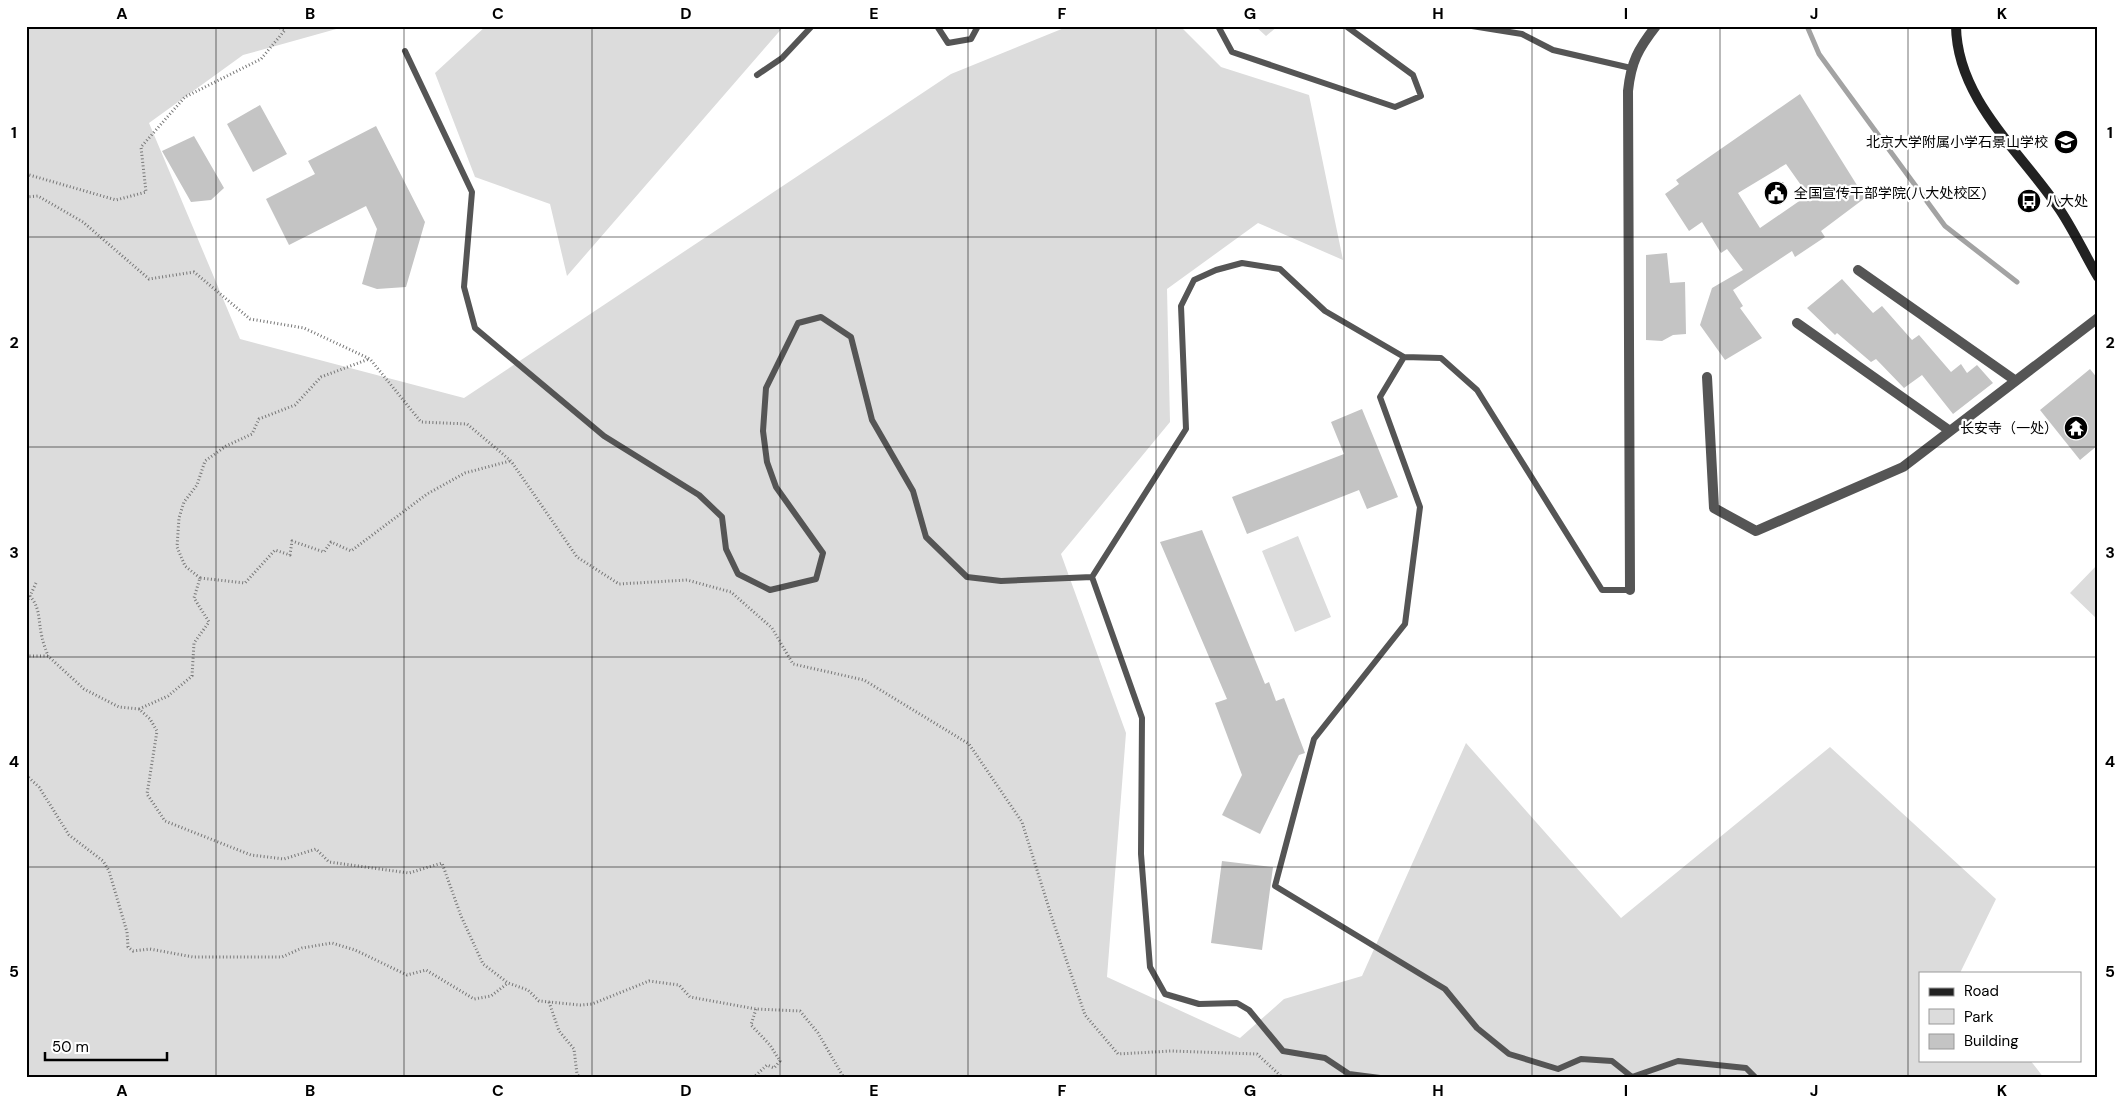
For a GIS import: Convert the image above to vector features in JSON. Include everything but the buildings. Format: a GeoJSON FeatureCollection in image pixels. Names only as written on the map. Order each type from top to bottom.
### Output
{"type":"FeatureCollection","features":[{"type":"Feature","properties":{"kind":"street"},"geometry":{"type":"LineString","coordinates":[[1630,590],[1628,120],[1631,68],[1645,40],[1656,26]]}},
{"type":"Feature","properties":{"kind":"street"},"geometry":{"type":"LineString","coordinates":[[1956,26],[1956,41],[1961,61],[1971,86],[1988,115],[2061,210],[2098,277]]}},
{"type":"Feature","properties":{"kind":"street"},"geometry":{"type":"LineString","coordinates":[[1858,270],[2016,381]]}},
{"type":"Feature","properties":{"kind":"street"},"geometry":{"type":"LineString","coordinates":[[1707,377],[1714,508],[1756,531],[1903,467],[2098,318]]}},
{"type":"Feature","properties":{"kind":"street"},"geometry":{"type":"LineString","coordinates":[[1797,323],[1950,431]]}},
{"type":"Feature","properties":{"kind":"lane"},"geometry":{"type":"LineString","coordinates":[[757,74],[782,58],[812,26]]}},
{"type":"Feature","properties":{"kind":"lane"},"geometry":{"type":"LineString","coordinates":[[938,26],[948,43],[971,38],[978,26]]}},
{"type":"Feature","properties":{"kind":"lane"},"geometry":{"type":"LineString","coordinates":[[1218,26],[1232,52],[1395,107],[1421,96],[1413,75],[1346,26]]}},
{"type":"Feature","properties":{"kind":"lane"},"geometry":{"type":"LineString","coordinates":[[1472,26],[1522,34],[1553,50],[1631,68]]}},
{"type":"Feature","properties":{"kind":"lane"},"geometry":{"type":"LineString","coordinates":[[405,51],[472,192],[464,287],[475,328],[604,436],[699,496],[722,517],[726,549],[738,574],[770,590],[816,579],[823,553],[776,488],[767,462],[762,431],[766,388],[798,323],[821,317],[851,337],[872,420],[913,491],[926,536],[966,577],[1001,582],[1092,577]]}},
{"type":"Feature","properties":{"kind":"lane"},"geometry":{"type":"LineString","coordinates":[[1092,577],[1186,429],[1181,306],[1194,280],[1216,270],[1242,263],[1280,269],[1325,311],[1404,357],[1441,358],[1477,390],[1602,590],[1630,590]]}},
{"type":"Feature","properties":{"kind":"lane"},"geometry":{"type":"LineString","coordinates":[[1404,357],[1380,397],[1420,507],[1405,624],[1314,739],[1276,886],[1445,989],[1477,1028],[1509,1054],[1558,1069],[1581,1059],[1612,1061],[1632,1077],[1678,1061],[1746,1068],[1756,1078]]}},
{"type":"Feature","properties":{"kind":"lane"},"geometry":{"type":"LineString","coordinates":[[1092,577],[1142,718],[1141,854],[1150,967],[1165,994],[1199,1004],[1237,1003],[1249,1010],[1283,1051],[1326,1058],[1350,1074],[1380,1078]]}},
{"type":"Feature","properties":{"kind":"path"},"geometry":{"type":"LineString","coordinates":[[26,174],[116,200],[146,192],[141,147],[185,97],[261,59],[285,30],[275,26]]}},
{"type":"Feature","properties":{"kind":"path"},"geometry":{"type":"LineString","coordinates":[[26,197],[38,196],[83,222],[149,279],[194,272],[250,319],[304,328],[370,359],[421,422],[467,424],[511,461],[577,557],[619,584],[687,580],[731,592],[772,628],[793,664],[864,680],[969,744],[1022,822],[1085,1015],[1118,1054],[1171,1051],[1257,1054],[1283,1078]]}},
{"type":"Feature","properties":{"kind":"path"},"geometry":{"type":"LineString","coordinates":[[370,359],[321,377],[295,405],[259,419],[252,434],[226,446],[205,461],[197,485],[184,502],[177,547],[186,566],[200,578],[245,583],[275,550],[290,555],[292,541],[324,552],[331,542],[351,551],[426,494],[465,473],[511,461]]}},
{"type":"Feature","properties":{"kind":"path"},"geometry":{"type":"LineString","coordinates":[[30,596],[36,603],[40,613],[42,636],[48,656],[84,690],[119,707],[139,709],[168,696],[192,676],[194,643],[210,622],[194,598],[200,578]]}},
{"type":"Feature","properties":{"kind":"path"},"geometry":{"type":"LineString","coordinates":[[26,602],[36,583]]}},
{"type":"Feature","properties":{"kind":"path"},"geometry":{"type":"LineString","coordinates":[[26,656],[48,656]]}},
{"type":"Feature","properties":{"kind":"path"},"geometry":{"type":"LineString","coordinates":[[139,709],[150,719],[157,731],[147,794],[165,821],[251,854],[284,859],[316,849],[329,862],[409,873],[442,863],[483,964],[508,983],[528,990],[539,1000],[580,1005],[592,1004],[649,981],[679,985],[690,997],[756,1009],[800,1011],[818,1033],[844,1078]]}},
{"type":"Feature","properties":{"kind":"path"},"geometry":{"type":"LineString","coordinates":[[26,775],[39,787],[69,836],[106,866],[127,932],[128,947],[133,951],[150,949],[193,956],[282,957],[302,948],[332,944],[355,950],[407,975],[426,970],[474,999],[491,996],[508,983]]}},
{"type":"Feature","properties":{"kind":"path"},"geometry":{"type":"LineString","coordinates":[[549,1002],[559,1031],[574,1049],[580,1078]]}},
{"type":"Feature","properties":{"kind":"path"},"geometry":{"type":"LineString","coordinates":[[753,1078],[767,1065],[774,1068],[780,1061],[770,1045],[751,1025],[756,1009]]}},
{"type":"Feature","properties":{"kind":"green space"},"geometry":{"type":"Polygon","coordinates":[[[26,26],[347,26],[243,55],[149,123],[240,339],[464,398],[951,74],[1069,26],[1180,26],[1221,67],[1309,95],[1343,260],[1258,223],[1167,289],[1170,422],[1061,554],[1126,733],[1107,977],[1240,1038],[1284,999],[1362,976],[1466,743],[1621,918],[1830,747],[1996,899],[1960,972],[1919,972],[1919,1062],[2032,1062],[2044,1078],[26,1078],[26,26]]]}},
{"type":"Feature","properties":{"kind":"green space"},"geometry":{"type":"Polygon","coordinates":[[[486,26],[784,26],[567,276],[550,204],[475,177],[435,73],[486,26]]]}},
{"type":"Feature","properties":{"kind":"green space"},"geometry":{"type":"Polygon","coordinates":[[[1255,26],[1278,26],[1266,36],[1255,26]]]}},
{"type":"Feature","properties":{"kind":"green space"},"geometry":{"type":"Polygon","coordinates":[[[1298,536],[1331,617],[1295,632],[1262,551],[1298,536]]]}},
{"type":"Feature","properties":{"kind":"green space"},"geometry":{"type":"Polygon","coordinates":[[[2098,564],[2098,620],[2070,593],[2098,564]]]}},
{"type":"Feature","properties":{"kind":"waterway"},"geometry":{"type":"LineString","coordinates":[[1807,26],[1819,54],[1945,226],[2017,282]]}},
{"type":"Feature","properties":{"kind":"place","name":"北京大学附属小学石景山学校"},"geometry":{"type":"Point","coordinates":[2066,142]}},
{"type":"Feature","properties":{"kind":"place","name":"全国宣传干部学院(八大处校区)"},"geometry":{"type":"Point","coordinates":[1776,193]}},
{"type":"Feature","properties":{"kind":"place","name":"八大处"},"geometry":{"type":"Point","coordinates":[2029,201]}},
{"type":"Feature","properties":{"kind":"place","name":"长安寺（一处）"},"geometry":{"type":"Point","coordinates":[2076,428]}}]}
